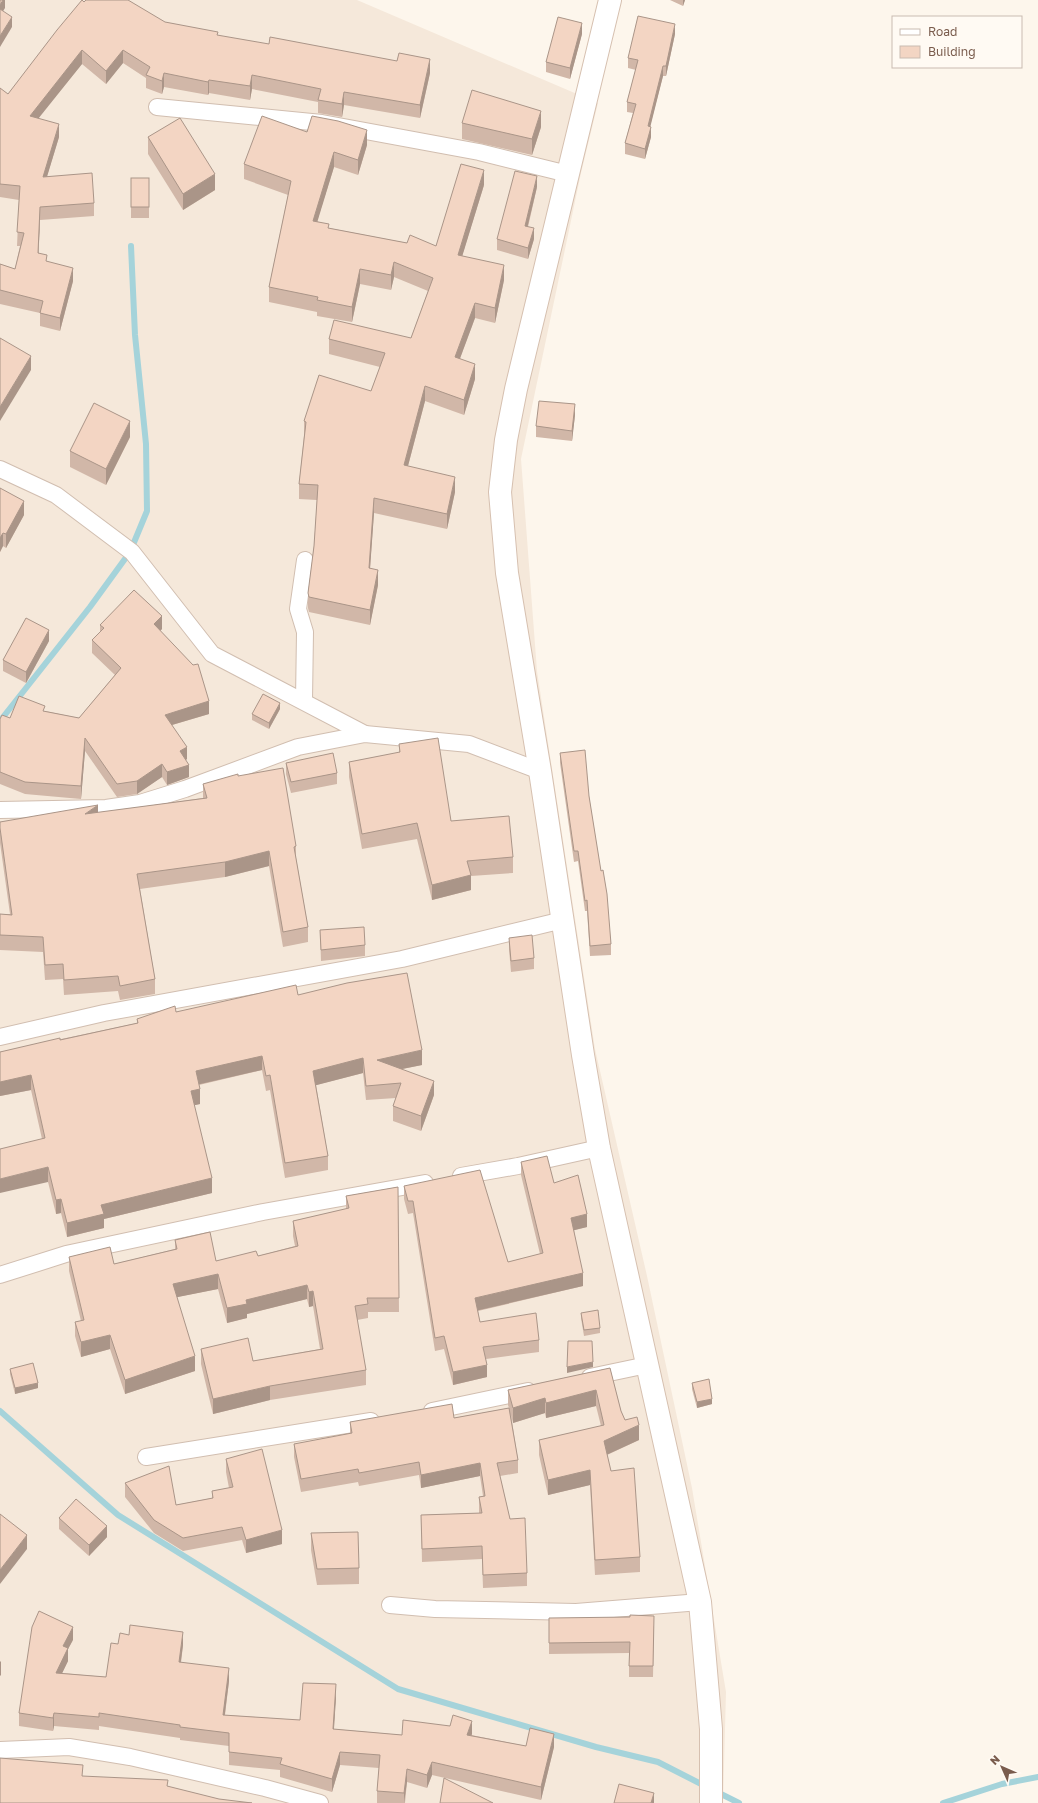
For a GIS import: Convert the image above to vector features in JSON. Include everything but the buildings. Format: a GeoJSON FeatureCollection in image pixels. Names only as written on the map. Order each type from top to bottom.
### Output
{"type":"FeatureCollection","features":[{"type":"Feature","properties":{"kind":"main road"},"geometry":{"type":"LineString","coordinates":[[610,0],[516,389],[506,440],[500,492],[507,573],[540,771],[583,1055],[599,1148],[700,1602],[711,1729],[712,1803]]}},
{"type":"Feature","properties":{"kind":"street"},"geometry":{"type":"LineString","coordinates":[[157,107],[322,123],[479,152],[568,174]]}},
{"type":"Feature","properties":{"kind":"street"},"geometry":{"type":"LineString","coordinates":[[0,469],[56,495],[132,552],[212,654],[304,700],[365,734]]}},
{"type":"Feature","properties":{"kind":"street"},"geometry":{"type":"LineString","coordinates":[[304,700],[305,632],[298,609],[305,560]]}},
{"type":"Feature","properties":{"kind":"street"},"geometry":{"type":"LineString","coordinates":[[0,810],[106,808],[140,803],[185,789],[298,747],[365,734],[469,744],[540,771]]}},
{"type":"Feature","properties":{"kind":"street"},"geometry":{"type":"LineString","coordinates":[[0,1037],[104,1014],[402,959],[563,920]]}},
{"type":"Feature","properties":{"kind":"street"},"geometry":{"type":"LineString","coordinates":[[0,1275],[66,1254],[263,1212],[518,1166],[599,1148]]}},
{"type":"Feature","properties":{"kind":"street"},"geometry":{"type":"LineString","coordinates":[[572,1381],[647,1365]]}},
{"type":"Feature","properties":{"kind":"street"},"geometry":{"type":"LineString","coordinates":[[420,1413],[541,1388]]}},
{"type":"Feature","properties":{"kind":"street"},"geometry":{"type":"LineString","coordinates":[[146,1457],[388,1418]]}},
{"type":"Feature","properties":{"kind":"street"},"geometry":{"type":"LineString","coordinates":[[390,1605],[435,1609],[576,1612],[700,1602]]}},
{"type":"Feature","properties":{"kind":"street"},"geometry":{"type":"LineString","coordinates":[[0,1750],[68,1747],[130,1757],[265,1788],[320,1803]]}},
{"type":"Feature","properties":{"kind":"shaded area"},"geometry":{"type":"Polygon","coordinates":[[[0,0],[357,0],[598,103],[581,173],[521,459],[537,671],[595,1049],[647,1276],[692,1488],[726,1692],[723,1803],[0,1803],[0,0]]]}},
{"type":"Feature","properties":{"kind":"waterway"},"geometry":{"type":"LineString","coordinates":[[0,721],[90,607],[130,552],[147,511],[146,444],[135,335],[131,246]]}},
{"type":"Feature","properties":{"kind":"waterway"},"geometry":{"type":"LineString","coordinates":[[0,1411],[118,1515],[398,1689],[596,1747],[658,1762],[707,1787]]}},
{"type":"Feature","properties":{"kind":"waterway"},"geometry":{"type":"LineString","coordinates":[[943,1803],[1002,1784],[1038,1777]]}},
{"type":"Feature","properties":{"kind":"waterway"},"geometry":{"type":"LineString","coordinates":[[715,1791],[739,1803]]}}]}
